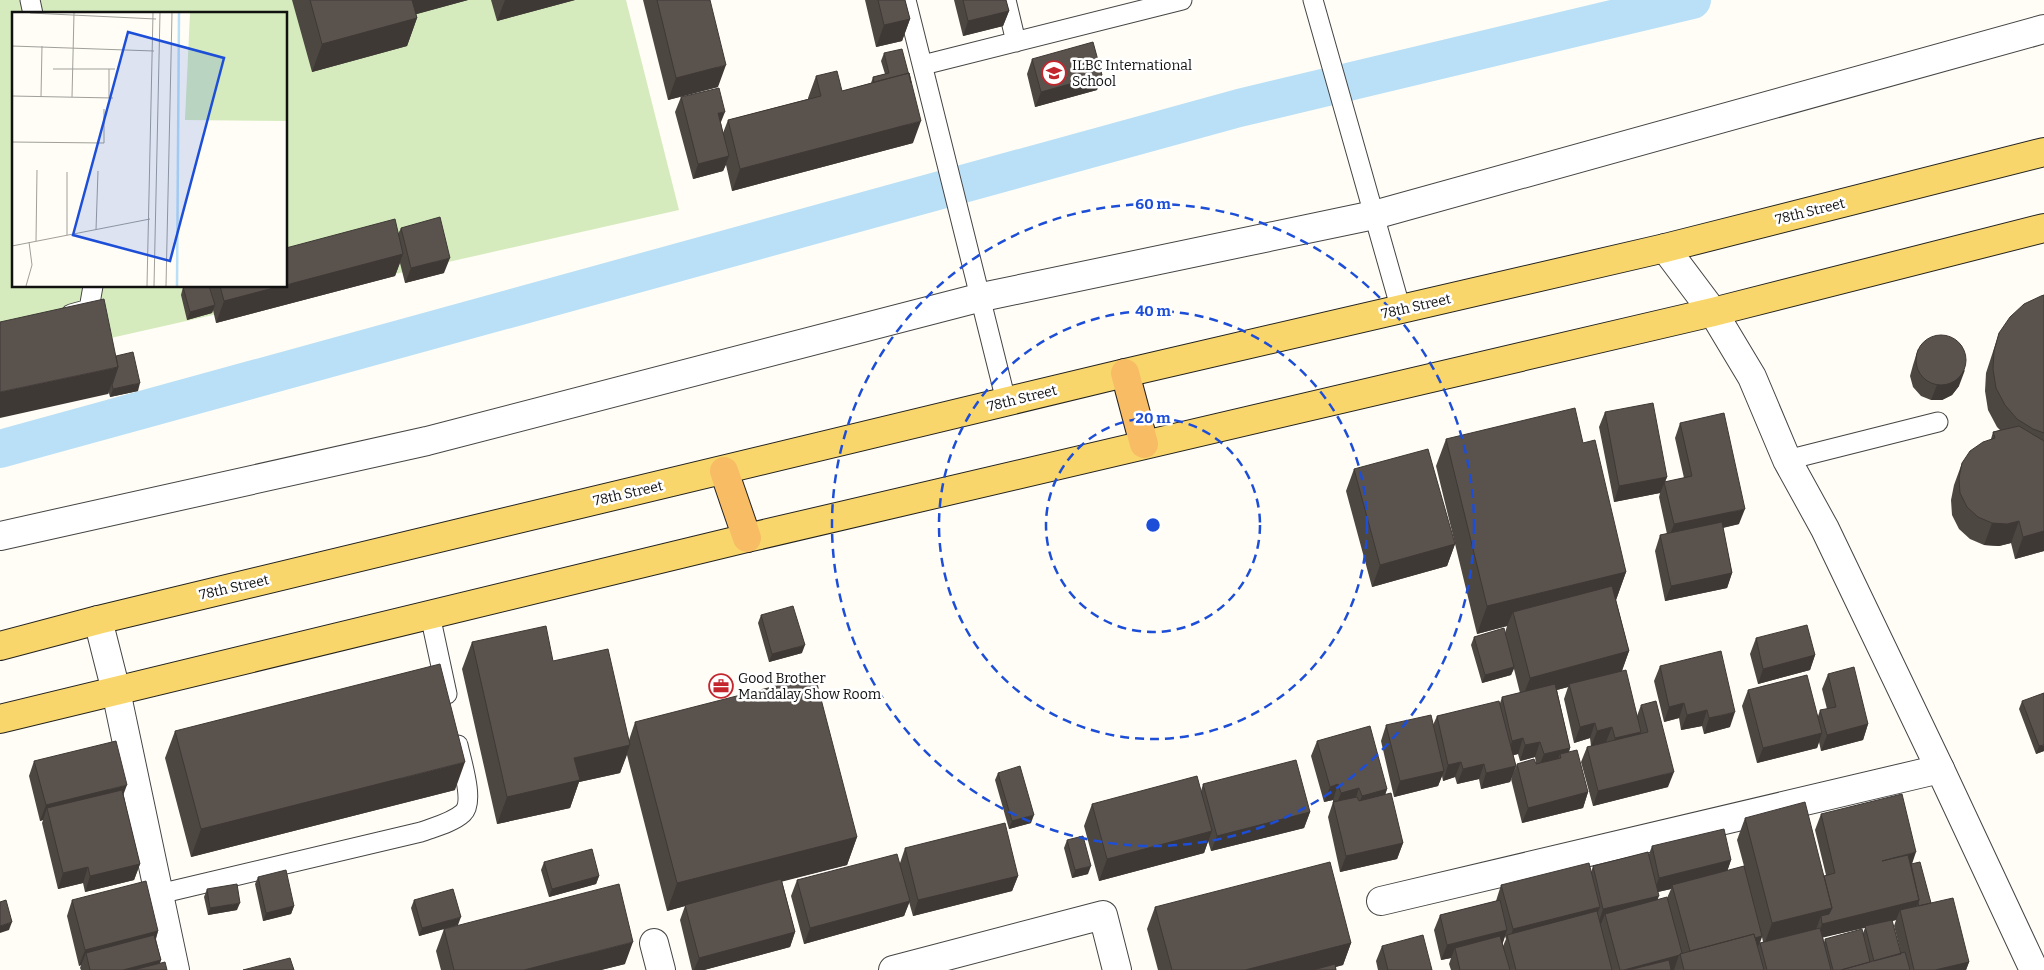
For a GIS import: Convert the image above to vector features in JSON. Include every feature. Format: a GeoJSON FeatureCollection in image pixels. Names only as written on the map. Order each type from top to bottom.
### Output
{"type":"FeatureCollection","features":[{"type":"Feature","properties":{"kind":"highway"},"geometry":{"type":"LineString","coordinates":[[1124,373],[1144,444]]}},
{"type":"Feature","properties":{"kind":"highway"},"geometry":{"type":"LineString","coordinates":[[724,471],[747,538]]}},
{"type":"Feature","properties":{"kind":"main road","name":"78th Street"},"geometry":{"type":"LineString","coordinates":[[0,646],[98,620],[724,471],[1006,401],[1665,248],[2044,152]]}},
{"type":"Feature","properties":{"kind":"main road"},"geometry":{"type":"LineString","coordinates":[[0,719],[747,538],[1712,312],[2044,228]]}},
{"type":"Feature","properties":{"kind":"street"},"geometry":{"type":"LineString","coordinates":[[0,536],[427,441],[982,297],[1374,215],[2044,29]]}},
{"type":"Feature","properties":{"kind":"street"},"geometry":{"type":"LineString","coordinates":[[1665,248],[1712,312],[1752,377],[1787,460],[1826,529],[2034,970]]}},
{"type":"Feature","properties":{"kind":"street"},"geometry":{"type":"LineString","coordinates":[[98,620],[116,691],[175,970]]}},
{"type":"Feature","properties":{"kind":"street"},"geometry":{"type":"LineString","coordinates":[[1381,901],[1940,769]]}},
{"type":"Feature","properties":{"kind":"street"},"geometry":{"type":"LineString","coordinates":[[893,970],[1103,915],[1117,970]]}},
{"type":"Feature","properties":{"kind":"street"},"geometry":{"type":"LineString","coordinates":[[654,943],[661,970]]}},
{"type":"Feature","properties":{"kind":"lane"},"geometry":{"type":"LineString","coordinates":[[906,0],[982,297],[1006,401]]}},
{"type":"Feature","properties":{"kind":"lane"},"geometry":{"type":"LineString","coordinates":[[1006,0],[1016,42]]}},
{"type":"Feature","properties":{"kind":"lane"},"geometry":{"type":"LineString","coordinates":[[922,65],[1182,0]]}},
{"type":"Feature","properties":{"kind":"lane"},"geometry":{"type":"LineString","coordinates":[[1313,0],[1401,310]]}},
{"type":"Feature","properties":{"kind":"lane"},"geometry":{"type":"LineString","coordinates":[[53,318],[89,309],[93,288]]}},
{"type":"Feature","properties":{"kind":"lane"},"geometry":{"type":"LineString","coordinates":[[1787,460],[1938,422]]}},
{"type":"Feature","properties":{"kind":"lane"},"geometry":{"type":"LineString","coordinates":[[430,615],[450,707]]}},
{"type":"Feature","properties":{"kind":"lane"},"geometry":{"type":"LineString","coordinates":[[159,894],[421,832],[456,818],[465,812],[468,803],[468,791],[454,726]]}},
{"type":"Feature","properties":{"kind":"green space"},"geometry":{"type":"Polygon","coordinates":[[[0,0],[626,0],[679,210],[0,363],[0,0]]]}},
{"type":"Feature","properties":{"kind":"building"},"geometry":{"type":"Polygon","coordinates":[[[310,0],[412,0],[417,18],[322,44],[310,0]]]}},
{"type":"Feature","properties":{"kind":"building"},"geometry":{"type":"Polygon","coordinates":[[[657,0],[710,0],[726,65],[676,78],[657,0]]]}},
{"type":"Feature","properties":{"kind":"building"},"geometry":{"type":"Polygon","coordinates":[[[878,0],[905,0],[910,19],[884,25],[878,0]]]}},
{"type":"Feature","properties":{"kind":"building"},"geometry":{"type":"Polygon","coordinates":[[[963,0],[1006,0],[1009,11],[968,21],[963,0]]]}},
{"type":"Feature","properties":{"kind":"building"},"geometry":{"type":"Polygon","coordinates":[[[1093,42],[1102,75],[1041,92],[1032,59],[1093,42]]]}},
{"type":"Feature","properties":{"kind":"building"},"geometry":{"type":"Polygon","coordinates":[[[902,49],[908,73],[874,82],[873,77],[889,73],[884,53],[902,49]]]}},
{"type":"Feature","properties":{"kind":"building"},"geometry":{"type":"Polygon","coordinates":[[[837,71],[842,91],[909,73],[921,121],[740,169],[728,120],[821,96],[816,76],[837,71]]]}},
{"type":"Feature","properties":{"kind":"building"},"geometry":{"type":"Polygon","coordinates":[[[719,88],[725,112],[718,113],[729,156],[698,164],[681,97],[719,88]]]}},
{"type":"Feature","properties":{"kind":"building"},"geometry":{"type":"Polygon","coordinates":[[[440,217],[450,258],[411,268],[401,228],[440,217]]]}},
{"type":"Feature","properties":{"kind":"building"},"geometry":{"type":"Polygon","coordinates":[[[395,219],[403,254],[288,284],[288,247],[395,219]]]}},
{"type":"Feature","properties":{"kind":"building"},"geometry":{"type":"Polygon","coordinates":[[[183,288],[210,288],[215,305],[190,312],[183,288]]]}},
{"type":"Feature","properties":{"kind":"building"},"geometry":{"type":"Polygon","coordinates":[[[221,288],[273,288],[224,301],[221,288]]]}},
{"type":"Feature","properties":{"kind":"building"},"geometry":{"type":"Polygon","coordinates":[[[2044,295],[2044,433],[2033,429],[2017,419],[2005,405],[1996,388],[1993,369],[1994,351],[1999,333],[2010,317],[2024,304],[2044,295]]]}},
{"type":"Feature","properties":{"kind":"building"},"geometry":{"type":"Polygon","coordinates":[[[104,299],[118,367],[0,392],[0,322],[104,299]]]}},
{"type":"Feature","properties":{"kind":"building"},"geometry":{"type":"Polygon","coordinates":[[[1936,335],[1946,335],[1959,342],[1966,355],[1966,365],[1959,378],[1946,385],[1936,385],[1927,381],[1920,374],[1916,365],[1916,355],[1920,346],[1927,339],[1936,335]]]}},
{"type":"Feature","properties":{"kind":"building"},"geometry":{"type":"Polygon","coordinates":[[[133,352],[140,383],[113,389],[112,385],[118,367],[116,356],[133,352]]]}},
{"type":"Feature","properties":{"kind":"building"},"geometry":{"type":"Polygon","coordinates":[[[1653,403],[1667,477],[1619,486],[1605,412],[1653,403]]]}},
{"type":"Feature","properties":{"kind":"building"},"geometry":{"type":"Polygon","coordinates":[[[1575,408],[1583,443],[1595,440],[1626,572],[1487,606],[1446,439],[1575,408]]]}},
{"type":"Feature","properties":{"kind":"building"},"geometry":{"type":"Polygon","coordinates":[[[1724,413],[1745,509],[1674,524],[1664,482],[1692,476],[1680,423],[1724,413]]]}},
{"type":"Feature","properties":{"kind":"building"},"geometry":{"type":"Polygon","coordinates":[[[2019,426],[2044,441],[2044,531],[2023,537],[2019,521],[2007,524],[1992,523],[1978,517],[1967,507],[1960,493],[1959,478],[1962,463],[1970,451],[1983,442],[1995,438],[1993,432],[2019,426]]]}},
{"type":"Feature","properties":{"kind":"building"},"geometry":{"type":"Polygon","coordinates":[[[1428,449],[1455,544],[1380,565],[1354,469],[1428,449]]]}},
{"type":"Feature","properties":{"kind":"building"},"geometry":{"type":"Polygon","coordinates":[[[1722,522],[1732,573],[1671,586],[1660,535],[1722,522]]]}},
{"type":"Feature","properties":{"kind":"building"},"geometry":{"type":"Polygon","coordinates":[[[1612,586],[1629,651],[1530,678],[1513,612],[1612,586]]]}},
{"type":"Feature","properties":{"kind":"building"},"geometry":{"type":"Polygon","coordinates":[[[793,606],[805,645],[772,654],[761,615],[793,606]]]}},
{"type":"Feature","properties":{"kind":"building"},"geometry":{"type":"Polygon","coordinates":[[[1807,625],[1815,655],[1763,669],[1756,638],[1807,625]]]}},
{"type":"Feature","properties":{"kind":"building"},"geometry":{"type":"Polygon","coordinates":[[[546,626],[553,661],[608,649],[630,745],[574,758],[580,780],[507,797],[472,642],[546,626]]]}},
{"type":"Feature","properties":{"kind":"building"},"geometry":{"type":"Polygon","coordinates":[[[1504,628],[1514,667],[1485,675],[1474,637],[1504,628]]]}},
{"type":"Feature","properties":{"kind":"building"},"geometry":{"type":"Polygon","coordinates":[[[1721,651],[1735,712],[1709,718],[1707,710],[1687,715],[1684,703],[1669,707],[1660,666],[1721,651]]]}},
{"type":"Feature","properties":{"kind":"building"},"geometry":{"type":"Polygon","coordinates":[[[440,664],[465,762],[201,829],[175,731],[440,664]]]}},
{"type":"Feature","properties":{"kind":"building"},"geometry":{"type":"Polygon","coordinates":[[[1854,667],[1868,724],[1827,735],[1820,710],[1836,707],[1828,674],[1854,667]]]}},
{"type":"Feature","properties":{"kind":"building"},"geometry":{"type":"Polygon","coordinates":[[[1626,670],[1641,732],[1615,738],[1612,727],[1597,731],[1595,723],[1580,727],[1569,684],[1626,670]]]}},
{"type":"Feature","properties":{"kind":"building"},"geometry":{"type":"Polygon","coordinates":[[[1807,675],[1822,733],[1763,748],[1748,690],[1807,675]]]}},
{"type":"Feature","properties":{"kind":"building"},"geometry":{"type":"Polygon","coordinates":[[[815,676],[857,837],[677,883],[635,722],[815,676]]]}},
{"type":"Feature","properties":{"kind":"building"},"geometry":{"type":"Polygon","coordinates":[[[1555,684],[1570,748],[1544,754],[1540,742],[1525,745],[1523,738],[1512,741],[1502,697],[1555,684]]]}},
{"type":"Feature","properties":{"kind":"building"},"geometry":{"type":"Polygon","coordinates":[[[2044,693],[2044,745],[2039,746],[2022,701],[2044,693]]]}},
{"type":"Feature","properties":{"kind":"building"},"geometry":{"type":"Polygon","coordinates":[[[1499,701],[1516,766],[1486,773],[1484,764],[1463,769],[1461,762],[1448,765],[1437,716],[1499,701]]]}},
{"type":"Feature","properties":{"kind":"building"},"geometry":{"type":"Polygon","coordinates":[[[1656,701],[1674,772],[1598,791],[1587,747],[1648,732],[1641,705],[1656,701]]]}},
{"type":"Feature","properties":{"kind":"building"},"geometry":{"type":"Polygon","coordinates":[[[1431,715],[1444,771],[1400,781],[1386,725],[1431,715]]]}},
{"type":"Feature","properties":{"kind":"building"},"geometry":{"type":"Polygon","coordinates":[[[1370,726],[1387,789],[1362,796],[1359,788],[1341,793],[1338,784],[1330,787],[1317,741],[1370,726]]]}},
{"type":"Feature","properties":{"kind":"building"},"geometry":{"type":"Polygon","coordinates":[[[116,741],[127,785],[46,805],[34,761],[116,741]]]}},
{"type":"Feature","properties":{"kind":"building"},"geometry":{"type":"Polygon","coordinates":[[[1577,750],[1588,792],[1528,808],[1517,764],[1534,759],[1536,764],[1561,758],[1560,754],[1577,750]]]}},
{"type":"Feature","properties":{"kind":"building"},"geometry":{"type":"Polygon","coordinates":[[[1296,760],[1310,812],[1217,836],[1203,784],[1296,760]]]}},
{"type":"Feature","properties":{"kind":"building"},"geometry":{"type":"Polygon","coordinates":[[[1020,766],[1034,815],[1012,821],[998,773],[1020,766]]]}},
{"type":"Feature","properties":{"kind":"building"},"geometry":{"type":"Polygon","coordinates":[[[1197,776],[1212,831],[1107,859],[1092,804],[1197,776]]]}},
{"type":"Feature","properties":{"kind":"building"},"geometry":{"type":"Polygon","coordinates":[[[122,790],[140,864],[90,876],[88,867],[63,873],[47,808],[122,790]]]}},
{"type":"Feature","properties":{"kind":"building"},"geometry":{"type":"Polygon","coordinates":[[[1391,793],[1403,843],[1346,856],[1333,802],[1357,797],[1359,801],[1391,793]]]}},
{"type":"Feature","properties":{"kind":"building"},"geometry":{"type":"Polygon","coordinates":[[[1902,794],[1916,852],[1882,861],[1908,855],[1919,900],[1822,924],[1821,916],[1829,914],[1832,908],[1824,876],[1835,873],[1821,814],[1902,794]]]}},
{"type":"Feature","properties":{"kind":"building"},"geometry":{"type":"Polygon","coordinates":[[[1805,802],[1832,908],[1772,923],[1745,818],[1805,802]]]}},
{"type":"Feature","properties":{"kind":"building"},"geometry":{"type":"Polygon","coordinates":[[[1005,823],[1018,876],[918,900],[905,848],[1005,823]]]}},
{"type":"Feature","properties":{"kind":"building"},"geometry":{"type":"Polygon","coordinates":[[[1724,829],[1731,860],[1659,878],[1652,846],[1724,829]]]}},
{"type":"Feature","properties":{"kind":"building"},"geometry":{"type":"Polygon","coordinates":[[[1083,836],[1091,866],[1075,870],[1067,840],[1083,836]]]}},
{"type":"Feature","properties":{"kind":"building"},"geometry":{"type":"Polygon","coordinates":[[[592,849],[599,876],[552,889],[544,862],[592,849]]]}},
{"type":"Feature","properties":{"kind":"building"},"geometry":{"type":"Polygon","coordinates":[[[1648,852],[1659,896],[1603,909],[1593,866],[1648,852]]]}},
{"type":"Feature","properties":{"kind":"building"},"geometry":{"type":"Polygon","coordinates":[[[897,854],[910,901],[810,928],[797,880],[897,854]]]}},
{"type":"Feature","properties":{"kind":"building"},"geometry":{"type":"Polygon","coordinates":[[[1330,862],[1351,943],[1245,970],[1172,970],[1155,907],[1330,862]]]}},
{"type":"Feature","properties":{"kind":"building"},"geometry":{"type":"Polygon","coordinates":[[[1920,862],[1931,903],[1919,906],[1911,864],[1920,862]]]}},
{"type":"Feature","properties":{"kind":"building"},"geometry":{"type":"Polygon","coordinates":[[[1589,863],[1600,907],[1513,929],[1501,885],[1589,863]]]}},
{"type":"Feature","properties":{"kind":"building"},"geometry":{"type":"Polygon","coordinates":[[[1744,866],[1762,936],[1755,938],[1754,934],[1690,951],[1672,885],[1744,866]]]}},
{"type":"Feature","properties":{"kind":"building"},"geometry":{"type":"Polygon","coordinates":[[[286,870],[294,906],[266,913],[258,877],[286,870]]]}},
{"type":"Feature","properties":{"kind":"building"},"geometry":{"type":"Polygon","coordinates":[[[781,879],[795,932],[699,958],[685,905],[781,879]]]}},
{"type":"Feature","properties":{"kind":"building"},"geometry":{"type":"Polygon","coordinates":[[[146,881],[158,931],[85,950],[72,900],[146,881]]]}},
{"type":"Feature","properties":{"kind":"building"},"geometry":{"type":"Polygon","coordinates":[[[237,884],[240,903],[210,908],[207,889],[237,884]]]}},
{"type":"Feature","properties":{"kind":"building"},"geometry":{"type":"Polygon","coordinates":[[[619,884],[633,942],[524,970],[454,970],[444,929],[619,884]]]}},
{"type":"Feature","properties":{"kind":"building"},"geometry":{"type":"Polygon","coordinates":[[[453,889],[461,917],[422,928],[414,900],[453,889]]]}},
{"type":"Feature","properties":{"kind":"building"},"geometry":{"type":"Polygon","coordinates":[[[1667,897],[1682,953],[1620,970],[1605,914],[1667,897]]]}},
{"type":"Feature","properties":{"kind":"building"},"geometry":{"type":"Polygon","coordinates":[[[1953,898],[1969,962],[1935,970],[1914,970],[1900,910],[1953,898]]]}},
{"type":"Feature","properties":{"kind":"building"},"geometry":{"type":"Polygon","coordinates":[[[6,900],[12,922],[0,926],[0,902],[6,900]]]}},
{"type":"Feature","properties":{"kind":"building"},"geometry":{"type":"Polygon","coordinates":[[[1500,900],[1507,930],[1447,945],[1440,915],[1500,900]]]}},
{"type":"Feature","properties":{"kind":"building"},"geometry":{"type":"Polygon","coordinates":[[[1597,911],[1612,970],[1516,970],[1507,935],[1597,911]]]}},
{"type":"Feature","properties":{"kind":"building"},"geometry":{"type":"Polygon","coordinates":[[[1892,920],[1901,954],[1874,961],[1865,926],[1892,920]]]}},
{"type":"Feature","properties":{"kind":"building"},"geometry":{"type":"Polygon","coordinates":[[[1820,928],[1831,970],[1767,970],[1760,943],[1820,928]]]}},
{"type":"Feature","properties":{"kind":"building"},"geometry":{"type":"Polygon","coordinates":[[[1862,929],[1870,962],[1841,970],[1833,970],[1825,939],[1862,929]]]}},
{"type":"Feature","properties":{"kind":"building"},"geometry":{"type":"Polygon","coordinates":[[[1754,934],[1764,970],[1684,970],[1680,954],[1754,934]]]}},
{"type":"Feature","properties":{"kind":"building"},"geometry":{"type":"Polygon","coordinates":[[[154,935],[161,960],[123,970],[90,970],[86,953],[154,935]]]}},
{"type":"Feature","properties":{"kind":"building"},"geometry":{"type":"Polygon","coordinates":[[[1423,935],[1432,970],[1388,970],[1382,946],[1423,935]]]}},
{"type":"Feature","properties":{"kind":"building"},"geometry":{"type":"Polygon","coordinates":[[[1500,936],[1510,970],[1460,970],[1455,948],[1500,936]]]}},
{"type":"Feature","properties":{"kind":"building"},"geometry":{"type":"Polygon","coordinates":[[[1905,952],[1910,970],[1841,970],[1905,952]]]}},
{"type":"Feature","properties":{"kind":"building"},"geometry":{"type":"Polygon","coordinates":[[[290,958],[294,970],[243,970],[290,958]]]}},
{"type":"Feature","properties":{"kind":"building"},"geometry":{"type":"Polygon","coordinates":[[[1669,960],[1671,970],[1629,970],[1669,960]]]}},
{"type":"Feature","properties":{"kind":"building"},"geometry":{"type":"Polygon","coordinates":[[[165,962],[167,970],[133,970],[165,962]]]}},
{"type":"Feature","properties":{"kind":"building"},"geometry":{"type":"Polygon","coordinates":[[[1335,964],[1336,970],[1313,970],[1335,964]]]}},
{"type":"Feature","properties":{"kind":"waterway"},"geometry":{"type":"LineString","coordinates":[[0,449],[1239,108],[1692,0]]}},
{"type":"Feature","properties":{"kind":"place","name":"ILBC International School"},"geometry":{"type":"Point","coordinates":[1054,73]}},
{"type":"Feature","properties":{"kind":"place","name":"Good Brother Mandalay Show Room"},"geometry":{"type":"Point","coordinates":[721,686]}}]}
